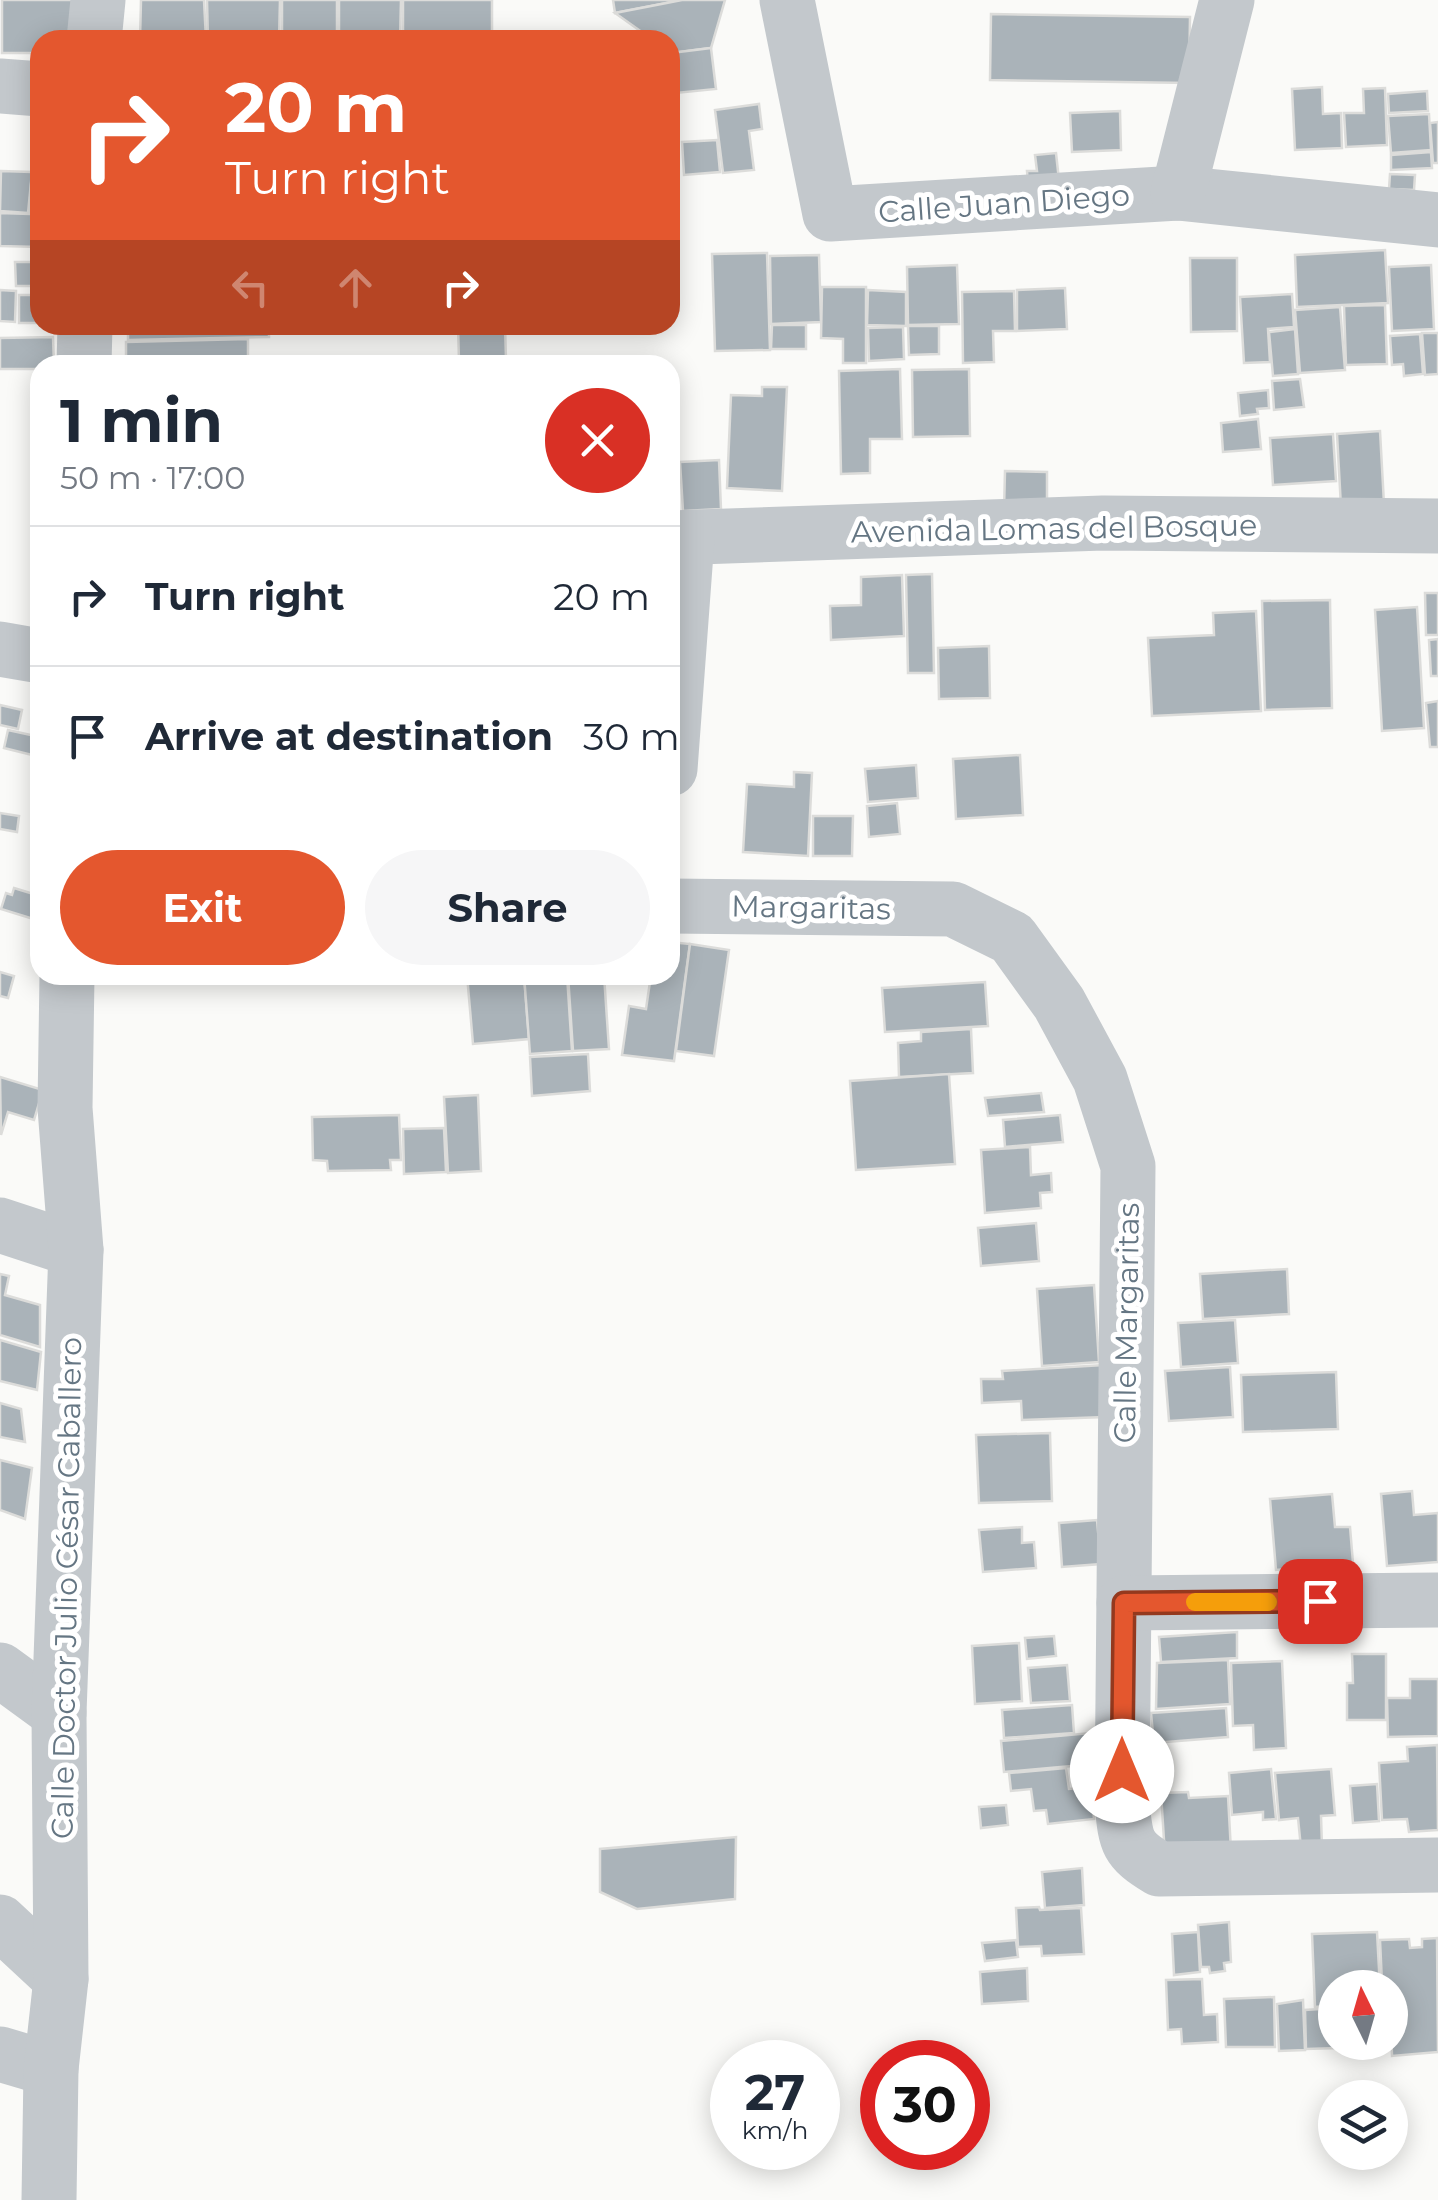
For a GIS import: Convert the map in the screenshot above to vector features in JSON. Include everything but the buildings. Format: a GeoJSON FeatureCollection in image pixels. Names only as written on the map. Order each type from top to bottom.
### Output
{"type":"FeatureCollection","features":[{"type":"Feature","properties":{"kind":"street"},"geometry":{"type":"LineString","coordinates":[[95,30],[98,0]]}},
{"type":"Feature","properties":{"kind":"street","name":"Calle Juan Diego"},"geometry":{"type":"LineString","coordinates":[[787,0],[830,214],[1178,193],[1438,220]]}},
{"type":"Feature","properties":{"kind":"street"},"geometry":{"type":"LineString","coordinates":[[1178,193],[1227,0]]}},
{"type":"Feature","properties":{"kind":"street"},"geometry":{"type":"LineString","coordinates":[[0,86],[30,88]]}},
{"type":"Feature","properties":{"kind":"street","name":"Avenida Lomas del Bosque"},"geometry":{"type":"LineString","coordinates":[[680,539],[1103,523],[1438,526]]}},
{"type":"Feature","properties":{"kind":"street"},"geometry":{"type":"LineString","coordinates":[[0,649],[30,654]]}},
{"type":"Feature","properties":{"kind":"street","name":"Margaritas"},"geometry":{"type":"LineString","coordinates":[[680,906],[953,909]]}},
{"type":"Feature","properties":{"kind":"street","name":"Calle Margaritas"},"geometry":{"type":"LineString","coordinates":[[953,909],[1012,938],[1059,1003],[1100,1079],[1128,1166],[1122,1804],[1126,1842],[1137,1856],[1159,1869],[1438,1864]]}},
{"type":"Feature","properties":{"kind":"street","name":"Calle Doctor Julio César Caballero"},"geometry":{"type":"LineString","coordinates":[[48,2200],[26,2061],[62,1980],[59,1713],[76,1250],[64,1108],[67,985]]}},
{"type":"Feature","properties":{"kind":"street"},"geometry":{"type":"LineString","coordinates":[[0,1225],[76,1250]]}},
{"type":"Feature","properties":{"kind":"street"},"geometry":{"type":"LineString","coordinates":[[1124,1603],[1438,1600]]}},
{"type":"Feature","properties":{"kind":"street"},"geometry":{"type":"LineString","coordinates":[[0,1670],[59,1713]]}},
{"type":"Feature","properties":{"kind":"street"},"geometry":{"type":"LineString","coordinates":[[0,1922],[62,1980]]}},
{"type":"Feature","properties":{"kind":"slow traffic"},"geometry":{"type":"LineString","coordinates":[[1195,1602],[1268,1602]]}},
{"type":"Feature","properties":{"kind":"route"},"geometry":{"type":"LineString","coordinates":[[1122,1771],[1124,1603],[1320,1601]]}}]}
